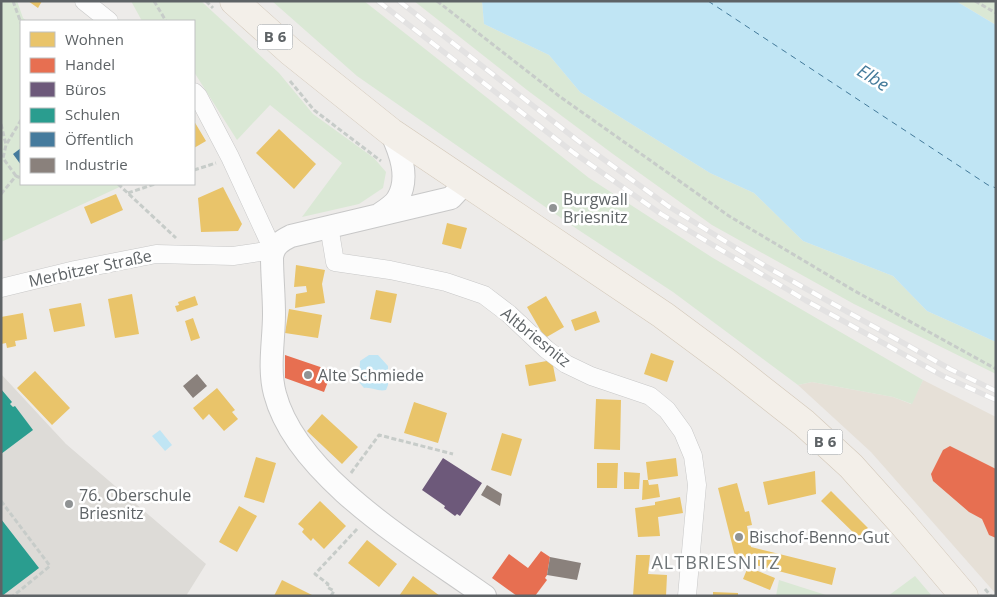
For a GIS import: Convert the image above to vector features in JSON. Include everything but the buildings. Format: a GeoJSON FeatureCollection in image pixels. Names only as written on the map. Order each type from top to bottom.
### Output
{"type":"FeatureCollection","features":[{"type":"Feature","properties":{"kind":"main road","name":"B 6"},"geometry":{"type":"LineString","coordinates":[[227,8],[291,52],[391,132],[663,315],[804,423],[851,466],[964,596]]}},
{"type":"Feature","properties":{"kind":"street"},"geometry":{"type":"LineString","coordinates":[[84,1],[108,20]]}},
{"type":"Feature","properties":{"kind":"street"},"geometry":{"type":"LineString","coordinates":[[195,93],[230,157],[273,250],[274,313],[271,362],[275,394],[290,428],[303,448],[340,487],[370,514],[485,596]]}},
{"type":"Feature","properties":{"kind":"street","name":"Merbitzer Straße"},"geometry":{"type":"LineString","coordinates":[[380,214],[398,199],[403,183],[404,174],[400,152],[391,132]]}},
{"type":"Feature","properties":{"kind":"street","name":"Merbitzer Straße"},"geometry":{"type":"LineString","coordinates":[[1,288],[75,270],[156,254],[234,256],[273,250],[278,243],[291,236],[452,198],[466,182]]}},
{"type":"Feature","properties":{"kind":"street","name":"Altbriesnitz"},"geometry":{"type":"LineString","coordinates":[[329,226],[335,262],[390,270],[437,280],[484,294],[509,314],[546,349],[566,364],[590,376],[650,396],[667,410],[682,432],[693,456],[697,485],[687,596]]}},
{"type":"Feature","properties":{"kind":"path"},"geometry":{"type":"LineString","coordinates":[[13,1],[20,20]]}},
{"type":"Feature","properties":{"kind":"path"},"geometry":{"type":"LineString","coordinates":[[154,1],[165,20]]}},
{"type":"Feature","properties":{"kind":"path"},"geometry":{"type":"LineString","coordinates":[[206,1],[227,8]]}},
{"type":"Feature","properties":{"kind":"path"},"geometry":{"type":"LineString","coordinates":[[437,1],[559,96],[729,216],[853,290],[996,369]]}},
{"type":"Feature","properties":{"kind":"path"},"geometry":{"type":"LineString","coordinates":[[975,1],[996,13]]}},
{"type":"Feature","properties":{"kind":"path"},"geometry":{"type":"LineString","coordinates":[[287,77],[314,110],[370,150],[384,163]]}},
{"type":"Feature","properties":{"kind":"path"},"geometry":{"type":"LineString","coordinates":[[20,122],[6,146],[3,158],[16,176],[20,178]]}},
{"type":"Feature","properties":{"kind":"path"},"geometry":{"type":"LineString","coordinates":[[1,124],[6,146]]}},
{"type":"Feature","properties":{"kind":"path"},"geometry":{"type":"LineString","coordinates":[[195,170],[213,164]]}},
{"type":"Feature","properties":{"kind":"path"},"geometry":{"type":"LineString","coordinates":[[1,194],[16,176]]}},
{"type":"Feature","properties":{"kind":"path"},"geometry":{"type":"LineString","coordinates":[[119,185],[195,256]]}},
{"type":"Feature","properties":{"kind":"path"},"geometry":{"type":"LineString","coordinates":[[128,193],[152,185]]}},
{"type":"Feature","properties":{"kind":"path"},"geometry":{"type":"LineString","coordinates":[[340,487],[379,435],[453,454]]}},
{"type":"Feature","properties":{"kind":"path"},"geometry":{"type":"LineString","coordinates":[[1,501],[50,566],[12,596]]}},
{"type":"Feature","properties":{"kind":"path"},"geometry":{"type":"LineString","coordinates":[[331,596],[334,591],[327,587],[328,584],[315,574],[370,514]]}},
{"type":"Feature","properties":{"kind":"shaded area","name":"76. Oberschule Briesnitz"},"geometry":{"type":"Polygon","coordinates":[[[1,374],[66,444],[206,564],[186,596],[1,596],[1,374]]]}},
{"type":"Feature","properties":{"kind":"shaded area"},"geometry":{"type":"Polygon","coordinates":[[[923,380],[996,417],[996,594],[871,452],[798,385],[812,382],[893,397],[911,404],[923,380]]]}},
{"type":"Feature","properties":{"kind":"green space"},"geometry":{"type":"Polygon","coordinates":[[[1,1],[17,1],[23,18],[26,20],[20,20],[20,185],[124,185],[1,242],[1,1]]]}},
{"type":"Feature","properties":{"kind":"green space"},"geometry":{"type":"Polygon","coordinates":[[[131,1],[201,1],[279,73],[313,114],[374,158],[386,172],[383,188],[359,204],[302,217],[342,163],[270,105],[237,140],[195,74],[195,20],[141,20],[131,1]]]}},
{"type":"Feature","properties":{"kind":"green space"},"geometry":{"type":"Polygon","coordinates":[[[272,1],[364,1],[589,178],[713,258],[923,380],[912,404],[893,397],[812,382],[798,385],[673,292],[577,229],[357,76],[272,1]]]}},
{"type":"Feature","properties":{"kind":"green space"},"geometry":{"type":"Polygon","coordinates":[[[414,1],[482,1],[484,24],[549,55],[580,92],[710,173],[754,193],[803,241],[893,276],[927,311],[996,342],[996,374],[854,304],[712,225],[527,90],[414,1]]]}},
{"type":"Feature","properties":{"kind":"green space"},"geometry":{"type":"Polygon","coordinates":[[[956,1],[996,1],[996,25],[956,1]]]}},
{"type":"Feature","properties":{"kind":"green space"},"geometry":{"type":"Polygon","coordinates":[[[915,576],[932,596],[888,596],[915,576]]]}},
{"type":"Feature","properties":{"kind":"green space"},"geometry":{"type":"Polygon","coordinates":[[[779,580],[829,596],[776,596],[779,580]]]}},
{"type":"Feature","properties":{"kind":"water","name":"Elbe"},"geometry":{"type":"Polygon","coordinates":[[[482,1],[956,1],[996,25],[996,342],[927,311],[893,276],[803,241],[754,193],[710,173],[580,92],[549,55],[484,24],[482,1]]]}},
{"type":"Feature","properties":{"kind":"water"},"geometry":{"type":"Polygon","coordinates":[[[369,355],[378,355],[388,366],[388,385],[386,390],[364,388],[359,382],[360,361],[369,355]]]}},
{"type":"Feature","properties":{"kind":"water"},"geometry":{"type":"Polygon","coordinates":[[[160,430],[172,445],[165,451],[152,436],[160,430]]]}},
{"type":"Feature","properties":{"kind":"ferry route"},"geometry":{"type":"LineString","coordinates":[[708,1],[988,185],[996,188]]}},
{"type":"Feature","properties":{"kind":"railway"},"geometry":{"type":"LineString","coordinates":[[378,1],[574,153],[661,214],[805,300],[943,376],[996,400]]}},
{"type":"Feature","properties":{"kind":"railway"},"geometry":{"type":"LineString","coordinates":[[399,1],[577,140],[668,206],[767,267],[950,369],[996,391]]}},
{"type":"Feature","properties":{"kind":"place","name":"Burgwall Briesnitz"},"geometry":{"type":"Point","coordinates":[553,208]}},
{"type":"Feature","properties":{"kind":"place","name":"Alte Schmiede"},"geometry":{"type":"Point","coordinates":[308,375]}},
{"type":"Feature","properties":{"kind":"place","name":"76. Oberschule Briesnitz"},"geometry":{"type":"Point","coordinates":[69,504]}},
{"type":"Feature","properties":{"kind":"place","name":"Bischof-Benno-Gut"},"geometry":{"type":"Point","coordinates":[739,537]}},
{"type":"Feature","properties":{"kind":"district","name":"ALTBRIESNITZ"},"geometry":{"type":"Point","coordinates":[716,563]}}]}
